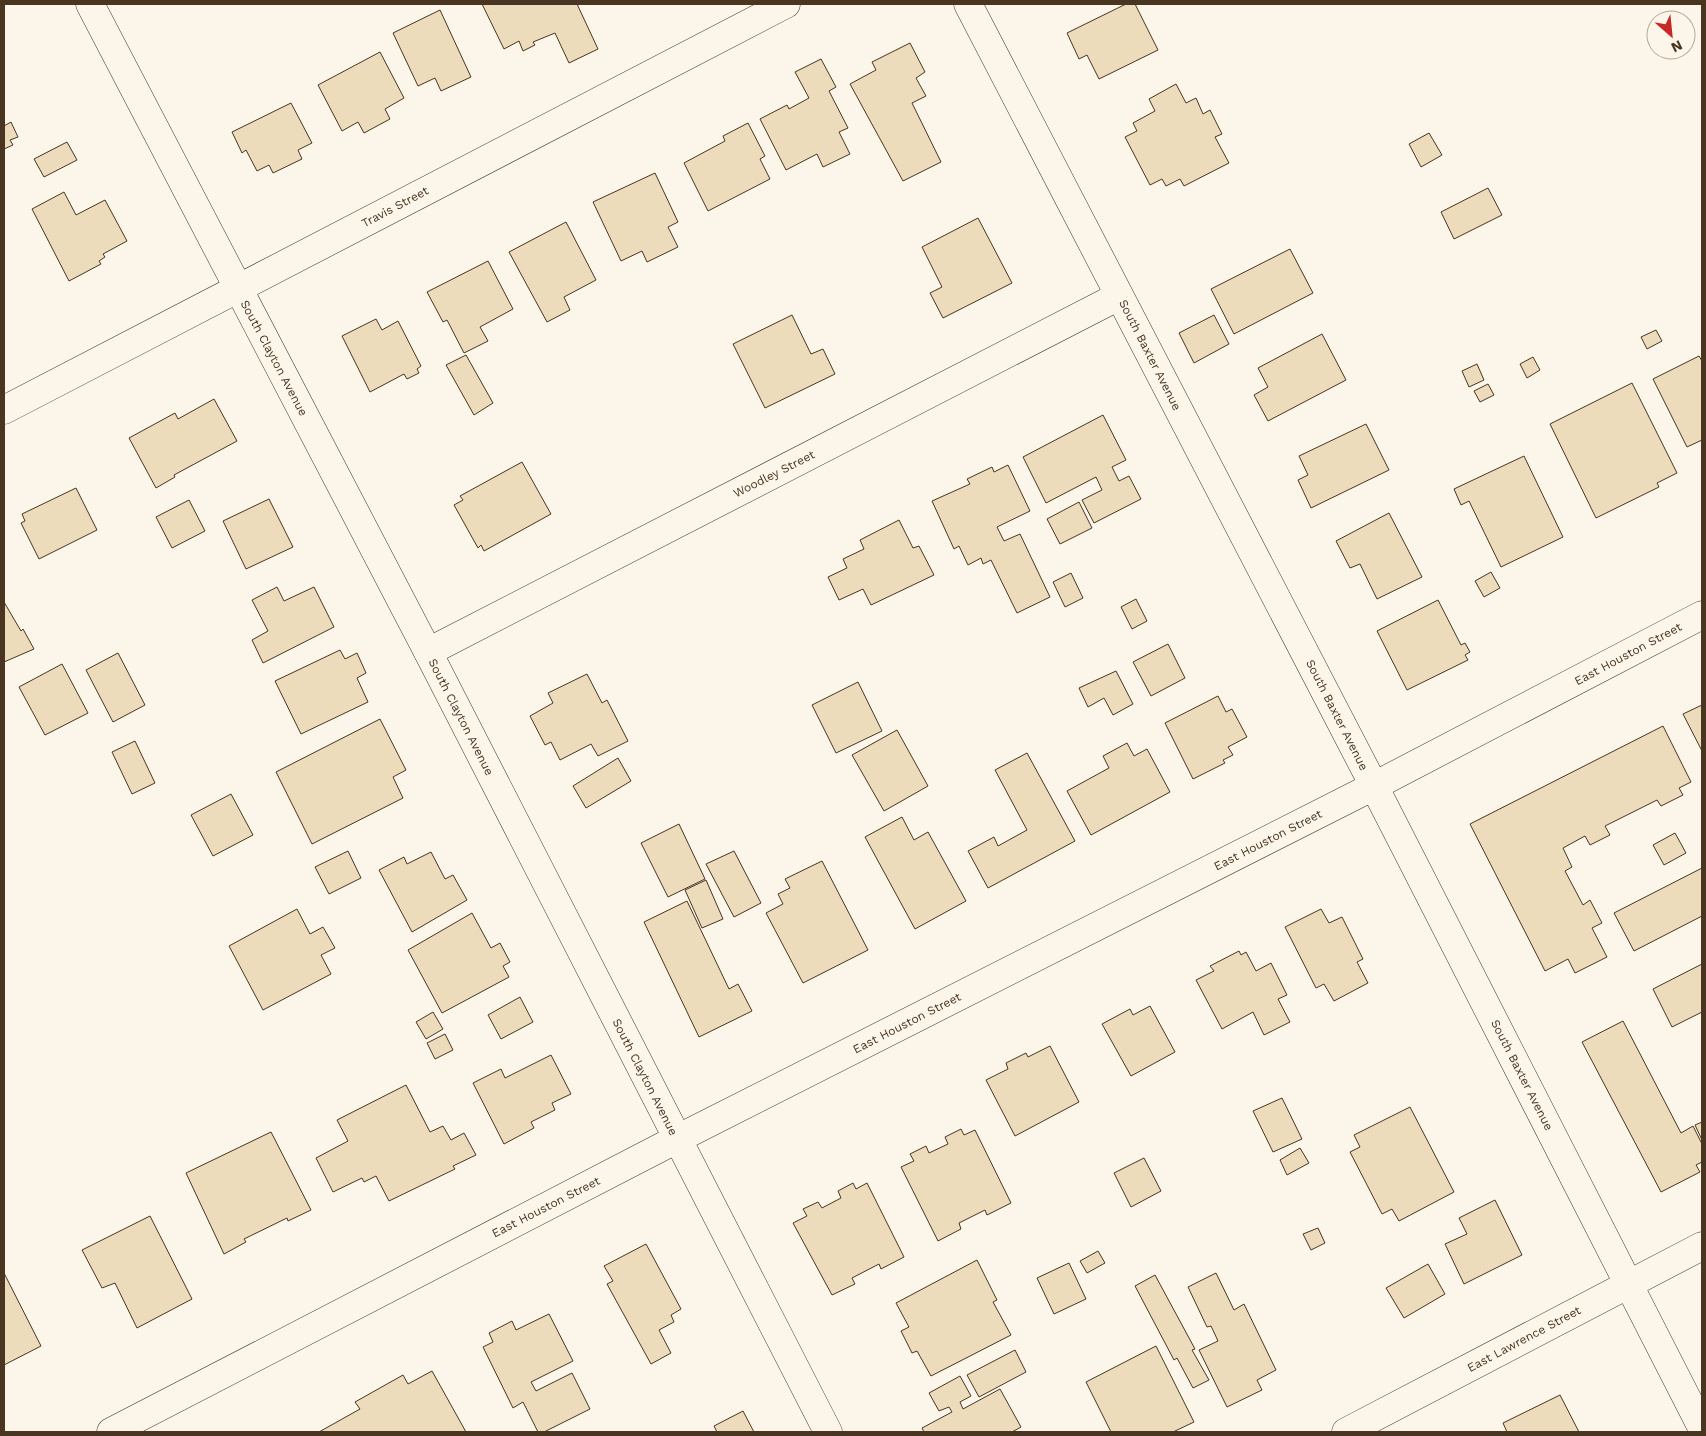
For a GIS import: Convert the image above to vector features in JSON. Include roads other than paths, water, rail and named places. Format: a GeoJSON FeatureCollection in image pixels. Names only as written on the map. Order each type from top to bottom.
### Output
{"type":"FeatureCollection","features":[{"type":"Feature","properties":{"kind":"street","name":"South Clayton Avenue"},"geometry":{"type":"LineString","coordinates":[[90,4],[428,652],[828,1432]]}},
{"type":"Feature","properties":{"kind":"street","name":"Travis Street"},"geometry":{"type":"LineString","coordinates":[[4,410],[786,4]]}},
{"type":"Feature","properties":{"kind":"street","name":"South Baxter Avenue"},"geometry":{"type":"LineString","coordinates":[[968,4],[1374,786],[1702,1428]]}},
{"type":"Feature","properties":{"kind":"street","name":"Woodley Street"},"geometry":{"type":"LineString","coordinates":[[428,652],[1120,296]]}},
{"type":"Feature","properties":{"kind":"street","name":"East Houston Street"},"geometry":{"type":"LineString","coordinates":[[111,1432],[677,1139],[1374,786],[1702,614]]}},
{"type":"Feature","properties":{"kind":"street","name":"East Lawrence Street"},"geometry":{"type":"LineString","coordinates":[[1346,1432],[1702,1246]]}}]}
